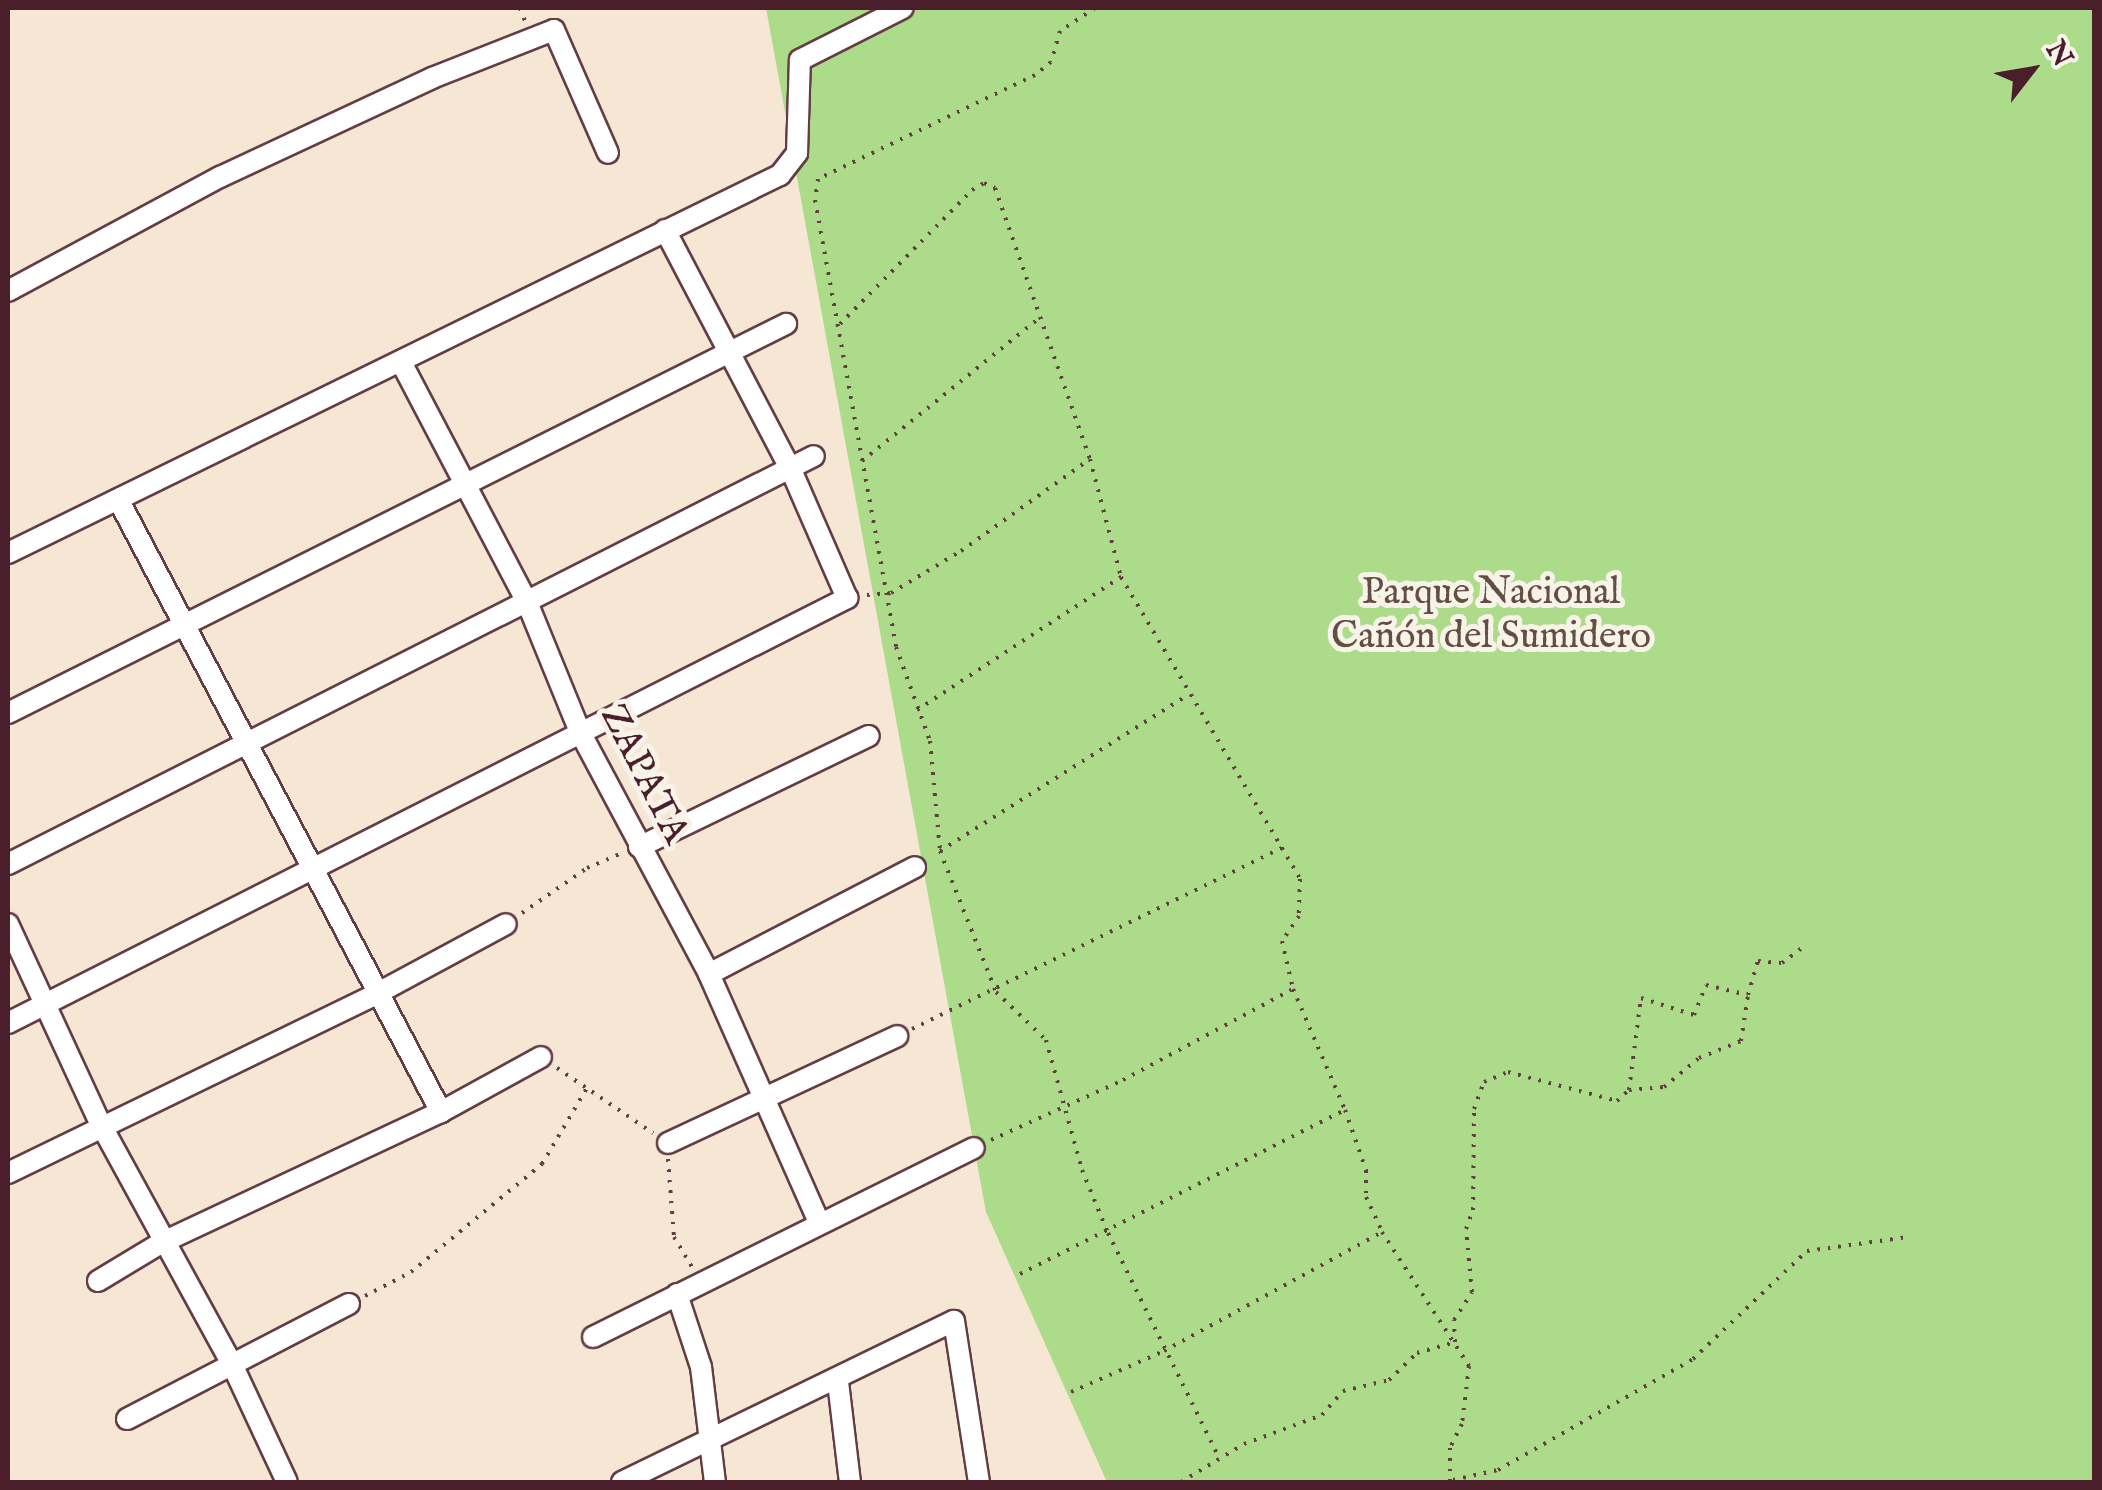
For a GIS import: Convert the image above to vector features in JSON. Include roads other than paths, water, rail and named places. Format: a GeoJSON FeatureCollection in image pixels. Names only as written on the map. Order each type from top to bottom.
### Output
{"type":"FeatureCollection","features":[{"type":"Feature","properties":{"kind":"street"},"geometry":{"type":"LineString","coordinates":[[8,554],[790,166],[800,139],[800,60],[903,8]]}},
{"type":"Feature","properties":{"kind":"street"},"geometry":{"type":"LineString","coordinates":[[8,291],[220,177],[432,78],[554,30],[608,153]]}},
{"type":"Feature","properties":{"kind":"street"},"geometry":{"type":"LineString","coordinates":[[8,1023],[847,598],[792,470],[664,230]]}},
{"type":"Feature","properties":{"kind":"street"},"geometry":{"type":"LineString","coordinates":[[8,712],[186,627],[786,324]]}},
{"type":"Feature","properties":{"kind":"street","name":"ZAPATA"},"geometry":{"type":"LineString","coordinates":[[401,362],[526,602],[580,732],[709,974],[820,1222]]}},
{"type":"Feature","properties":{"kind":"street"},"geometry":{"type":"LineString","coordinates":[[8,864],[249,747],[814,456]]}},
{"type":"Feature","properties":{"kind":"street"},"geometry":{"type":"LineString","coordinates":[[118,500],[441,1112]]}},
{"type":"Feature","properties":{"kind":"street"},"geometry":{"type":"LineString","coordinates":[[639,846],[870,736]]}},
{"type":"Feature","properties":{"kind":"street"},"geometry":{"type":"LineString","coordinates":[[709,974],[915,867]]}},
{"type":"Feature","properties":{"kind":"street"},"geometry":{"type":"LineString","coordinates":[[8,924],[49,1004],[100,1124],[161,1243],[231,1362],[286,1482]]}},
{"type":"Feature","properties":{"kind":"street"},"geometry":{"type":"LineString","coordinates":[[8,1173],[100,1124],[378,994],[506,924]]}},
{"type":"Feature","properties":{"kind":"street"},"geometry":{"type":"LineString","coordinates":[[668,1143],[897,1036]]}},
{"type":"Feature","properties":{"kind":"street"},"geometry":{"type":"LineString","coordinates":[[98,1281],[161,1243],[441,1112],[540,1057]]}},
{"type":"Feature","properties":{"kind":"street"},"geometry":{"type":"LineString","coordinates":[[592,1337],[974,1148]]}},
{"type":"Feature","properties":{"kind":"street"},"geometry":{"type":"LineString","coordinates":[[677,1294],[700,1367],[715,1482]]}},
{"type":"Feature","properties":{"kind":"street"},"geometry":{"type":"LineString","coordinates":[[127,1419],[348,1304]]}},
{"type":"Feature","properties":{"kind":"street"},"geometry":{"type":"LineString","coordinates":[[622,1482],[838,1382],[954,1321],[978,1482]]}},
{"type":"Feature","properties":{"kind":"street"},"geometry":{"type":"LineString","coordinates":[[838,1382],[850,1482]]}},
{"type":"Feature","properties":{"kind":"park label","name":"Parque Nacional Cañón del Sumidero"},"geometry":{"type":"Point","coordinates":[1491,616]}}]}
